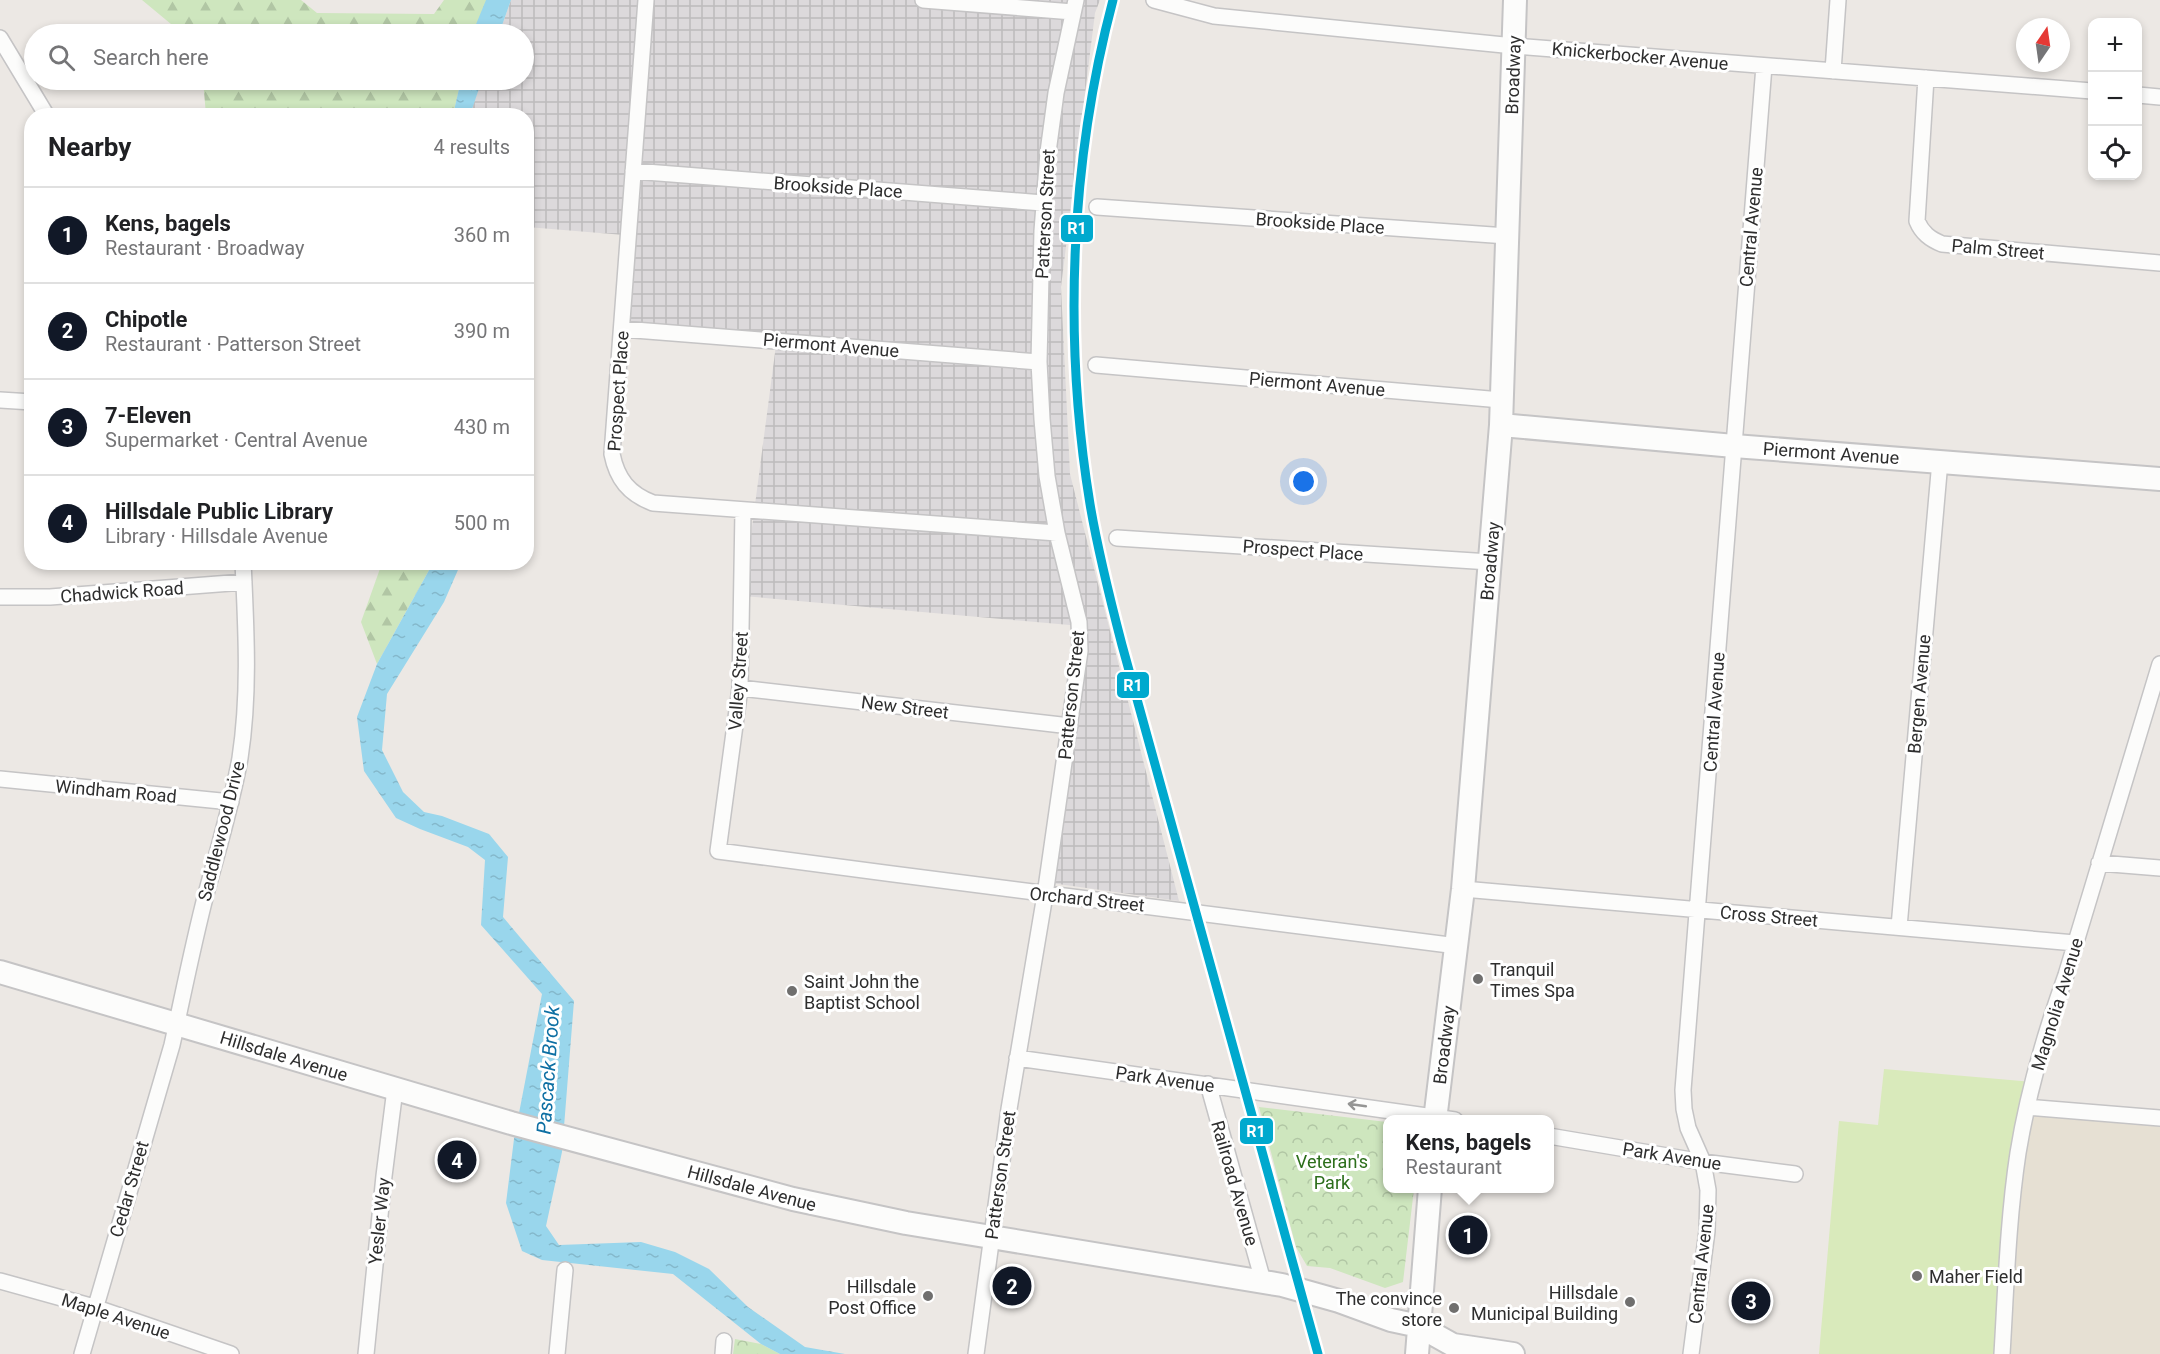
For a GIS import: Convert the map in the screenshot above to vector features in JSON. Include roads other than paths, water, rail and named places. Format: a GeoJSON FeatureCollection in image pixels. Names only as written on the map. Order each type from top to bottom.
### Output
{"type":"FeatureCollection","features":[{"type":"Feature","properties":{"kind":"street","name":"Prospect Place"},"geometry":{"type":"LineString","coordinates":[[646,0],[612,454],[621,481],[640,498],[653,503],[1057,533]]}},
{"type":"Feature","properties":{"kind":"street"},"geometry":{"type":"LineString","coordinates":[[923,0],[1074,6]]}},
{"type":"Feature","properties":{"kind":"street","name":"Knickerbocker Avenue"},"geometry":{"type":"LineString","coordinates":[[1154,0],[1214,16],[1514,46],[2088,91]]}},
{"type":"Feature","properties":{"kind":"street","name":"Broadway"},"geometry":{"type":"LineString","coordinates":[[1442,1115],[1501,426],[1515,0]]}},
{"type":"Feature","properties":{"kind":"street"},"geometry":{"type":"LineString","coordinates":[[1833,71],[1838,0]]}},
{"type":"Feature","properties":{"kind":"street","name":"Patterson Street"},"geometry":{"type":"LineString","coordinates":[[976,1354],[1017,1059],[1045,895],[1080,651],[1079,622],[1057,533],[1046,465],[1039,362],[1043,203],[1056,93],[1074,6]]}},
{"type":"Feature","properties":{"kind":"street"},"geometry":{"type":"LineString","coordinates":[[0,38],[24,78]]}},
{"type":"Feature","properties":{"kind":"street","name":"Central Avenue"},"geometry":{"type":"LineString","coordinates":[[1691,1354],[1708,1190],[1703,1162],[1688,1128],[1683,1090],[1764,66]]}},
{"type":"Feature","properties":{"kind":"street","name":"Palm Street"},"geometry":{"type":"LineString","coordinates":[[1926,78],[1917,220],[1924,234],[1942,244],[2160,263]]}},
{"type":"Feature","properties":{"kind":"street"},"geometry":{"type":"LineString","coordinates":[[31,90],[42,108]]}},
{"type":"Feature","properties":{"kind":"street"},"geometry":{"type":"LineString","coordinates":[[2142,95],[2160,97]]}},
{"type":"Feature","properties":{"kind":"street","name":"Brookside Place"},"geometry":{"type":"LineString","coordinates":[[633,171],[1043,203]]}},
{"type":"Feature","properties":{"kind":"street","name":"Brookside Place"},"geometry":{"type":"LineString","coordinates":[[1097,207],[1507,236]]}},
{"type":"Feature","properties":{"kind":"street","name":"Piermont Avenue"},"geometry":{"type":"LineString","coordinates":[[622,329],[1039,362]]}},
{"type":"Feature","properties":{"kind":"street","name":"Piermont Avenue"},"geometry":{"type":"LineString","coordinates":[[1096,365],[1501,400]]}},
{"type":"Feature","properties":{"kind":"street"},"geometry":{"type":"LineString","coordinates":[[0,400],[24,402]]}},
{"type":"Feature","properties":{"kind":"street","name":"Piermont Avenue"},"geometry":{"type":"LineString","coordinates":[[1501,426],[2160,479]]}},
{"type":"Feature","properties":{"kind":"street","name":"Bergen Avenue"},"geometry":{"type":"LineString","coordinates":[[1899,927],[1940,461]]}},
{"type":"Feature","properties":{"kind":"street","name":"Valley Street"},"geometry":{"type":"LineString","coordinates":[[718,851],[740,688],[743,510]]}},
{"type":"Feature","properties":{"kind":"street","name":"Prospect Place"},"geometry":{"type":"LineString","coordinates":[[1117,538],[1490,562]]}},
{"type":"Feature","properties":{"kind":"street","name":"Saddlewood Drive"},"geometry":{"type":"LineString","coordinates":[[176,1024],[198,927],[231,802],[240,756],[246,677],[243,570]]}},
{"type":"Feature","properties":{"kind":"street","name":"Chadwick Road"},"geometry":{"type":"LineString","coordinates":[[0,597],[50,597],[244,582]]}},
{"type":"Feature","properties":{"kind":"street","name":"Magnolia Avenue"},"geometry":{"type":"LineString","coordinates":[[2002,1354],[2013,1198],[2027,1107],[2037,1063],[2157,681],[2160,664]]}},
{"type":"Feature","properties":{"kind":"street","name":"New Street"},"geometry":{"type":"LineString","coordinates":[[740,688],[1070,726]]}},
{"type":"Feature","properties":{"kind":"street","name":"Windham Road"},"geometry":{"type":"LineString","coordinates":[[0,779],[231,802]]}},
{"type":"Feature","properties":{"kind":"street","name":"Orchard Street"},"geometry":{"type":"LineString","coordinates":[[718,851],[1045,895],[1237,916],[1457,946]]}},
{"type":"Feature","properties":{"kind":"street"},"geometry":{"type":"LineString","coordinates":[[2099,863],[2160,868]]}},
{"type":"Feature","properties":{"kind":"street","name":"Cross Street"},"geometry":{"type":"LineString","coordinates":[[1463,889],[2075,943]]}},
{"type":"Feature","properties":{"kind":"street","name":"Hillsdale Avenue"},"geometry":{"type":"LineString","coordinates":[[0,972],[511,1123],[803,1202],[992,1237],[1263,1281],[1339,1301],[1391,1320],[1419,1326],[1453,1345],[1513,1354]]}},
{"type":"Feature","properties":{"kind":"street","name":"Cedar Street"},"geometry":{"type":"LineString","coordinates":[[82,1354],[176,1024]]}},
{"type":"Feature","properties":{"kind":"street","name":"Park Avenue"},"geometry":{"type":"LineString","coordinates":[[1017,1059],[1421,1115]]}},
{"type":"Feature","properties":{"kind":"street","name":"Railroad Avenue"},"geometry":{"type":"LineString","coordinates":[[1208,1084],[1263,1281]]}},
{"type":"Feature","properties":{"kind":"street","name":"Yesler Way"},"geometry":{"type":"LineString","coordinates":[[366,1354],[395,1089]]}},
{"type":"Feature","properties":{"kind":"street"},"geometry":{"type":"LineString","coordinates":[[2027,1107],[2160,1118]]}},
{"type":"Feature","properties":{"kind":"street","name":"Park Avenue"},"geometry":{"type":"LineString","coordinates":[[1554,1137],[1703,1162],[1795,1174]]}},
{"type":"Feature","properties":{"kind":"street"},"geometry":{"type":"LineString","coordinates":[[1417,1354],[1430,1193]]}},
{"type":"Feature","properties":{"kind":"street"},"geometry":{"type":"LineString","coordinates":[[557,1354],[565,1270]]}},
{"type":"Feature","properties":{"kind":"street","name":"Maple Avenue"},"geometry":{"type":"LineString","coordinates":[[0,1281],[94,1307],[231,1354]]}},
{"type":"Feature","properties":{"kind":"water"},"geometry":{"type":"Polygon","coordinates":[[[486,0],[511,0],[503,24],[476,24],[486,0]]]}},
{"type":"Feature","properties":{"kind":"water"},"geometry":{"type":"Polygon","coordinates":[[[459,90],[479,90],[472,108],[455,108],[459,90]]]}},
{"type":"Feature","properties":{"kind":"water","name":"Pascack Brook"},"geometry":{"type":"Polygon","coordinates":[[[429,570],[458,570],[444,602],[387,694],[382,750],[403,792],[424,812],[442,816],[489,834],[508,857],[503,917],[574,1001],[562,1152],[546,1226],[559,1245],[641,1242],[675,1252],[709,1269],[748,1307],[805,1347],[845,1354],[780,1354],[761,1344],[673,1274],[542,1260],[522,1251],[506,1203],[514,1139],[542,994],[481,925],[485,860],[468,847],[396,818],[364,771],[357,717],[377,664],[429,570]]]}},
{"type":"Feature","properties":{"kind":"place","name":"Tranquil Times Spa"},"geometry":{"type":"Point","coordinates":[1478,979]}},
{"type":"Feature","properties":{"kind":"place","name":"Saint John the Baptist School"},"geometry":{"type":"Point","coordinates":[792,991]}},
{"type":"Feature","properties":{"kind":"place","name":"Hillsdale Public Library"},"geometry":{"type":"Point","coordinates":[457,1160]}},
{"type":"Feature","properties":{"kind":"place","name":"Kens, bagels"},"geometry":{"type":"Point","coordinates":[1468,1235]}},
{"type":"Feature","properties":{"kind":"place","name":"Maher Field"},"geometry":{"type":"Point","coordinates":[1917,1276]}},
{"type":"Feature","properties":{"kind":"place","name":"Chipotle"},"geometry":{"type":"Point","coordinates":[1012,1286]}},
{"type":"Feature","properties":{"kind":"place","name":"Hillsdale Post Office"},"geometry":{"type":"Point","coordinates":[928,1296]}},
{"type":"Feature","properties":{"kind":"place","name":"7-Eleven"},"geometry":{"type":"Point","coordinates":[1751,1301]}},
{"type":"Feature","properties":{"kind":"place","name":"Hillsdale Municipal Building"},"geometry":{"type":"Point","coordinates":[1630,1302]}},
{"type":"Feature","properties":{"kind":"place","name":"The convince store"},"geometry":{"type":"Point","coordinates":[1454,1308]}},
{"type":"Feature","properties":{"kind":"park label","name":"Veteran's Park"},"geometry":{"type":"Point","coordinates":[1332,1171]}}]}
